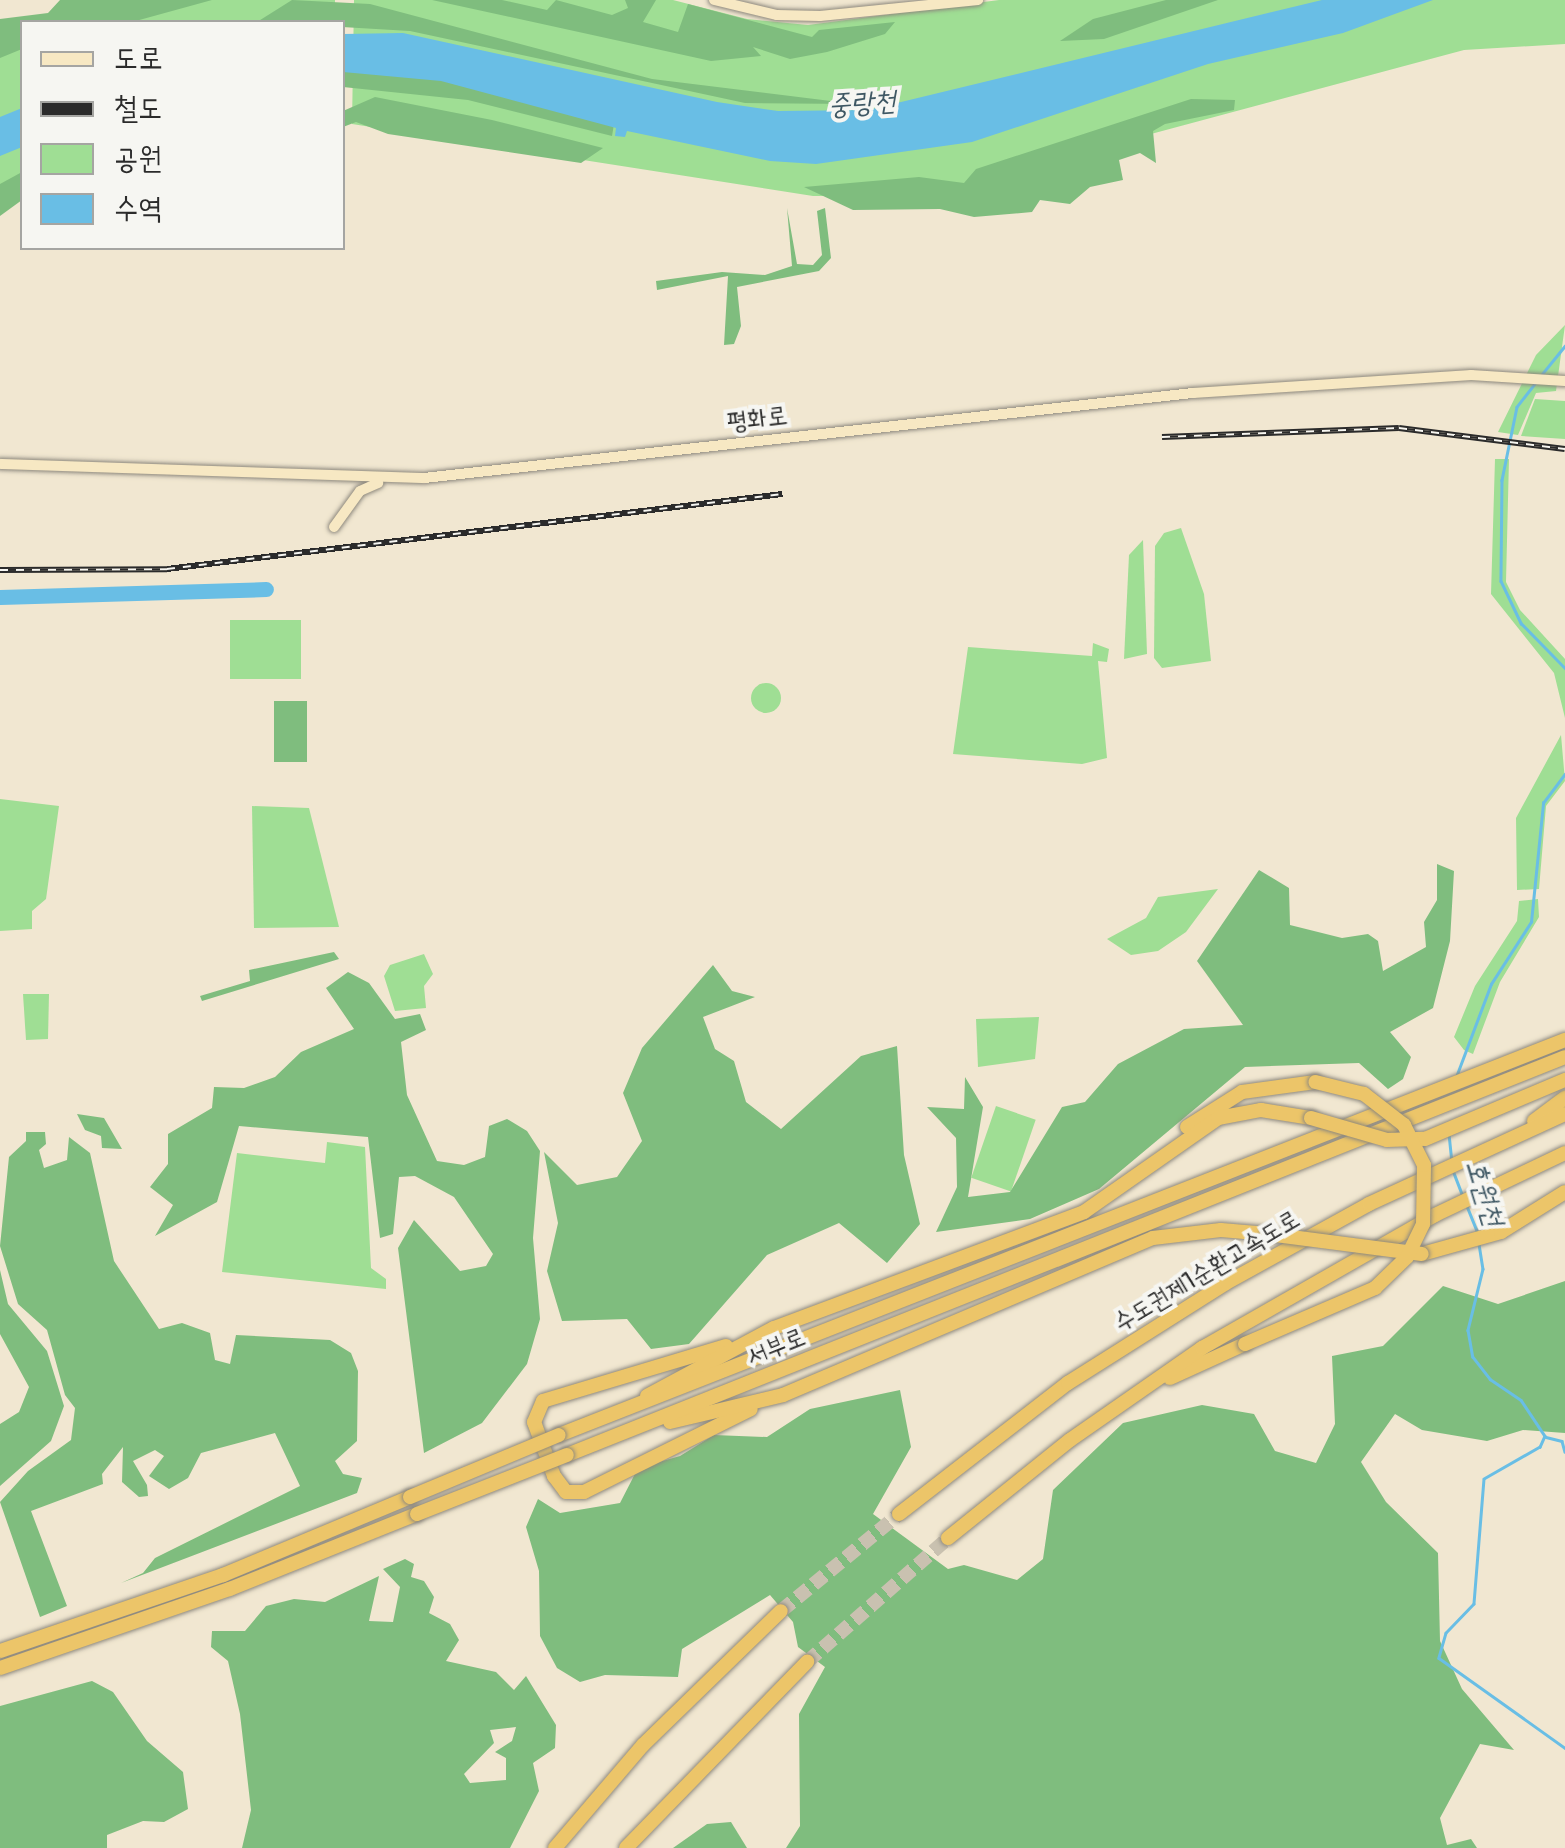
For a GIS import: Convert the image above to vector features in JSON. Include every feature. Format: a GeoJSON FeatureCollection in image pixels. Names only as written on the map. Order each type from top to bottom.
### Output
{"type":"FeatureCollection","features":[{"type":"Feature","properties":{"kind":"highway","name":"서부로"},"geometry":{"type":"LineString","coordinates":[[0,1651],[223,1575],[559,1435],[1558,1043]]}},
{"type":"Feature","properties":{"kind":"highway","name":"서부로"},"geometry":{"type":"LineString","coordinates":[[0,1668],[230,1589],[1561,1059]]}},
{"type":"Feature","properties":{"kind":"highway"},"geometry":{"type":"LineString","coordinates":[[1565,1080],[1425,1139],[1387,1140],[1310,1118],[1262,1110],[1218,1118],[1084,1212],[774,1328],[548,1398],[535,1410],[534,1422],[558,1483],[576,1494],[783,1394],[1153,1238],[1220,1230],[1422,1254],[1465,1248],[1565,1195]]}},
{"type":"Feature","properties":{"kind":"highway"},"geometry":{"type":"LineString","coordinates":[[1138,1393],[1375,1288],[1408,1257],[1423,1224],[1424,1165],[1404,1124],[1364,1094],[1314,1082],[1270,1085],[1228,1098],[1195,1120],[1140,1174]]}},
{"type":"Feature","properties":{"kind":"highway"},"geometry":{"type":"LineString","coordinates":[[1517,1136],[1565,1098]]}},
{"type":"Feature","properties":{"kind":"highway","name":"수도권제1순환고속도로"},"geometry":{"type":"LineString","coordinates":[[899,1514],[1068,1384],[1226,1284],[1368,1204],[1565,1114]]}},
{"type":"Feature","properties":{"kind":"highway"},"geometry":{"type":"LineString","coordinates":[[948,1538],[1138,1393],[1248,1322],[1435,1215],[1565,1153]]}},
{"type":"Feature","properties":{"kind":"highway"},"geometry":{"type":"LineString","coordinates":[[629,1410],[774,1328]]}},
{"type":"Feature","properties":{"kind":"highway"},"geometry":{"type":"LineString","coordinates":[[626,1432],[783,1394]]}},
{"type":"Feature","properties":{"kind":"highway"},"geometry":{"type":"LineString","coordinates":[[555,1848],[643,1745],[781,1612]]}},
{"type":"Feature","properties":{"kind":"highway"},"geometry":{"type":"LineString","coordinates":[[626,1848],[807,1662]]}},
{"type":"Feature","properties":{"kind":"main road"},"geometry":{"type":"LineString","coordinates":[[714,0],[778,15],[820,16],[978,0]]}},
{"type":"Feature","properties":{"kind":"main road","name":"평화로"},"geometry":{"type":"LineString","coordinates":[[0,464],[387,480],[1174,395],[1518,376],[1563,381]]}},
{"type":"Feature","properties":{"kind":"main road"},"geometry":{"type":"LineString","coordinates":[[334,527],[360,491],[387,480]]}},
{"type":"Feature","properties":{"kind":"green space"},"geometry":{"type":"Polygon","coordinates":[[[60,0],[212,0],[139,20],[20,20],[20,50],[0,58],[0,19],[48,13],[60,0]]]}},
{"type":"Feature","properties":{"kind":"green space"},"geometry":{"type":"Polygon","coordinates":[[[74,0],[335,0],[335,20],[74,20],[74,0]]]}},
{"type":"Feature","properties":{"kind":"green space"},"geometry":{"type":"Polygon","coordinates":[[[292,0],[370,4],[652,79],[855,104],[745,103],[410,31],[345,27],[345,20],[260,20],[292,0]]]}},
{"type":"Feature","properties":{"kind":"green space"},"geometry":{"type":"Polygon","coordinates":[[[354,0],[673,0],[747,19],[808,25],[999,0],[1565,0],[1565,44],[1464,50],[920,196],[813,196],[352,124],[354,0]]]}},
{"type":"Feature","properties":{"kind":"green space"},"geometry":{"type":"Polygon","coordinates":[[[432,0],[502,0],[547,10],[556,0],[612,15],[628,8],[625,0],[656,0],[643,22],[678,32],[688,4],[812,37],[819,30],[895,22],[885,34],[827,52],[790,59],[753,47],[761,56],[711,61],[432,0]]]}},
{"type":"Feature","properties":{"kind":"green space"},"geometry":{"type":"Polygon","coordinates":[[[1166,0],[1218,0],[1104,39],[1060,41],[1093,19],[1166,0]]]}},
{"type":"Feature","properties":{"kind":"green space"},"geometry":{"type":"Polygon","coordinates":[[[0,35],[20,35],[20,198],[0,198],[0,35]]]}},
{"type":"Feature","properties":{"kind":"green space"},"geometry":{"type":"Polygon","coordinates":[[[369,61],[615,118],[612,136],[468,100],[345,87],[345,64],[369,61]]]}},
{"type":"Feature","properties":{"kind":"green space"},"geometry":{"type":"Polygon","coordinates":[[[375,97],[492,120],[603,148],[581,163],[388,134],[356,122],[345,126],[345,110],[375,97]]]}},
{"type":"Feature","properties":{"kind":"green space"},"geometry":{"type":"Polygon","coordinates":[[[1191,99],[1235,100],[1234,110],[1165,124],[1153,131],[1156,163],[1140,153],[1119,160],[1123,180],[1090,187],[1070,204],[1040,200],[1032,212],[974,217],[940,209],[853,210],[804,187],[919,177],[964,183],[976,169],[1191,99]]]}},
{"type":"Feature","properties":{"kind":"green space"},"geometry":{"type":"Polygon","coordinates":[[[20,173],[20,201],[0,216],[0,184],[20,173]]]}},
{"type":"Feature","properties":{"kind":"green space"},"geometry":{"type":"Polygon","coordinates":[[[787,208],[797,264],[813,265],[822,255],[817,211],[825,208],[831,258],[819,271],[737,287],[741,326],[734,344],[724,345],[728,276],[657,290],[656,281],[722,272],[765,275],[792,266],[787,208]]]}},
{"type":"Feature","properties":{"kind":"green space"},"geometry":{"type":"Polygon","coordinates":[[[1565,325],[1556,391],[1536,393],[1518,435],[1498,432],[1536,355],[1565,325]]]}},
{"type":"Feature","properties":{"kind":"green space"},"geometry":{"type":"Polygon","coordinates":[[[1535,399],[1565,401],[1565,439],[1521,436],[1535,399]]]}},
{"type":"Feature","properties":{"kind":"green space"},"geometry":{"type":"Polygon","coordinates":[[[1495,459],[1509,459],[1506,582],[1520,610],[1565,659],[1565,718],[1554,673],[1491,594],[1495,459]]]}},
{"type":"Feature","properties":{"kind":"green space"},"geometry":{"type":"Polygon","coordinates":[[[1181,528],[1204,594],[1211,661],[1162,668],[1154,658],[1155,546],[1164,533],[1181,528]]]}},
{"type":"Feature","properties":{"kind":"green space"},"geometry":{"type":"Polygon","coordinates":[[[1143,540],[1147,654],[1124,659],[1129,555],[1143,540]]]}},
{"type":"Feature","properties":{"kind":"green space"},"geometry":{"type":"Polygon","coordinates":[[[230,620],[301,620],[301,679],[230,679],[230,620]]]}},
{"type":"Feature","properties":{"kind":"green space"},"geometry":{"type":"Polygon","coordinates":[[[1093,643],[1109,649],[1107,662],[1098,661],[1107,758],[1082,764],[953,754],[968,647],[1092,656],[1093,643]]]}},
{"type":"Feature","properties":{"kind":"green space"},"geometry":{"type":"Polygon","coordinates":[[[766,683],[777,687],[781,698],[777,709],[766,713],[755,709],[751,698],[755,687],[766,683]]]}},
{"type":"Feature","properties":{"kind":"green space"},"geometry":{"type":"Polygon","coordinates":[[[274,701],[307,701],[307,762],[274,762],[274,701]]]}},
{"type":"Feature","properties":{"kind":"green space"},"geometry":{"type":"Polygon","coordinates":[[[1561,735],[1565,781],[1546,806],[1539,889],[1517,890],[1516,818],[1561,735]]]}},
{"type":"Feature","properties":{"kind":"green space"},"geometry":{"type":"Polygon","coordinates":[[[0,799],[59,806],[46,899],[32,911],[32,929],[0,931],[0,799]]]}},
{"type":"Feature","properties":{"kind":"green space"},"geometry":{"type":"Polygon","coordinates":[[[252,806],[309,808],[339,927],[254,928],[252,806]]]}},
{"type":"Feature","properties":{"kind":"green space"},"geometry":{"type":"Polygon","coordinates":[[[1437,864],[1454,871],[1450,941],[1433,1008],[1390,1032],[1411,1057],[1403,1079],[1388,1089],[1359,1063],[1245,1067],[1099,1189],[1030,1219],[936,1232],[957,1187],[956,1138],[927,1107],[964,1109],[965,1077],[983,1107],[968,1197],[1010,1192],[1062,1107],[1085,1102],[1118,1064],[1184,1029],[1243,1025],[1197,961],[1259,870],[1289,888],[1290,925],[1342,938],[1368,934],[1378,941],[1383,971],[1426,947],[1424,922],[1437,900],[1437,864]]]}},
{"type":"Feature","properties":{"kind":"green space"},"geometry":{"type":"Polygon","coordinates":[[[1218,889],[1186,932],[1158,951],[1131,955],[1107,939],[1146,918],[1158,897],[1218,889]]]}},
{"type":"Feature","properties":{"kind":"green space"},"geometry":{"type":"Polygon","coordinates":[[[1538,899],[1539,917],[1500,982],[1473,1054],[1464,1050],[1454,1037],[1475,986],[1517,921],[1519,901],[1538,899]]]}},
{"type":"Feature","properties":{"kind":"green space"},"geometry":{"type":"Polygon","coordinates":[[[334,952],[339,959],[202,1001],[200,996],[250,981],[249,970],[334,952]]]}},
{"type":"Feature","properties":{"kind":"green space"},"geometry":{"type":"Polygon","coordinates":[[[424,954],[433,974],[424,986],[426,1008],[395,1011],[384,976],[390,965],[424,954]]]}},
{"type":"Feature","properties":{"kind":"green space"},"geometry":{"type":"Polygon","coordinates":[[[713,965],[732,991],[755,997],[703,1017],[715,1049],[734,1061],[746,1102],[781,1129],[861,1056],[897,1046],[904,1155],[920,1224],[887,1263],[839,1223],[767,1255],[689,1344],[651,1349],[627,1319],[562,1321],[547,1271],[558,1223],[544,1152],[577,1185],[617,1177],[642,1141],[623,1093],[642,1048],[713,965]]]}},
{"type":"Feature","properties":{"kind":"green space"},"geometry":{"type":"Polygon","coordinates":[[[348,972],[369,983],[395,1019],[420,1014],[426,1030],[401,1042],[407,1095],[437,1161],[464,1165],[485,1157],[489,1126],[507,1119],[527,1131],[540,1151],[533,1238],[540,1319],[527,1364],[482,1423],[424,1453],[398,1248],[414,1220],[460,1271],[486,1266],[493,1254],[454,1197],[415,1176],[399,1177],[393,1234],[380,1238],[368,1137],[239,1126],[217,1202],[155,1236],[173,1205],[150,1187],[168,1164],[168,1134],[212,1108],[214,1087],[244,1088],[275,1077],[301,1052],[354,1029],[326,988],[348,972]]]}},
{"type":"Feature","properties":{"kind":"green space"},"geometry":{"type":"Polygon","coordinates":[[[23,994],[49,994],[48,1039],[26,1040],[23,994]]]}},
{"type":"Feature","properties":{"kind":"green space"},"geometry":{"type":"Polygon","coordinates":[[[1039,1017],[1035,1059],[978,1067],[976,1019],[1039,1017]]]}},
{"type":"Feature","properties":{"kind":"green space"},"geometry":{"type":"Polygon","coordinates":[[[996,1106],[1036,1120],[1011,1192],[971,1178],[996,1106]]]}},
{"type":"Feature","properties":{"kind":"green space"},"geometry":{"type":"Polygon","coordinates":[[[77,1114],[104,1118],[122,1149],[102,1148],[101,1136],[85,1130],[77,1114]]]}},
{"type":"Feature","properties":{"kind":"green space"},"geometry":{"type":"Polygon","coordinates":[[[26,1132],[45,1132],[46,1144],[39,1150],[44,1168],[67,1160],[69,1137],[90,1153],[114,1261],[159,1329],[182,1323],[210,1333],[215,1360],[230,1364],[236,1335],[330,1340],[351,1353],[358,1371],[357,1441],[335,1461],[343,1474],[362,1478],[357,1493],[121,1583],[143,1573],[155,1558],[300,1486],[275,1433],[201,1453],[188,1478],[169,1489],[149,1476],[164,1456],[155,1450],[133,1461],[147,1485],[148,1496],[139,1497],[122,1482],[123,1447],[102,1474],[103,1484],[31,1511],[67,1606],[40,1617],[0,1502],[28,1471],[71,1440],[75,1408],[65,1395],[47,1330],[18,1304],[0,1246],[9,1157],[26,1141],[26,1132]]]}},
{"type":"Feature","properties":{"kind":"green space"},"geometry":{"type":"Polygon","coordinates":[[[327,1142],[365,1147],[371,1268],[386,1279],[386,1289],[222,1272],[237,1153],[325,1163],[327,1142]]]}},
{"type":"Feature","properties":{"kind":"green space"},"geometry":{"type":"Polygon","coordinates":[[[0,1270],[8,1304],[47,1351],[64,1406],[51,1441],[0,1486],[0,1424],[19,1412],[29,1387],[0,1334],[0,1270]]]}},
{"type":"Feature","properties":{"kind":"green space"},"geometry":{"type":"Polygon","coordinates":[[[1565,1281],[1565,1433],[1523,1430],[1487,1441],[1422,1430],[1395,1414],[1361,1462],[1386,1502],[1438,1553],[1440,1641],[1462,1689],[1514,1750],[1480,1744],[1440,1818],[1447,1845],[1471,1839],[1477,1848],[786,1848],[800,1826],[799,1714],[825,1667],[798,1647],[793,1622],[770,1595],[682,1649],[678,1677],[605,1675],[580,1682],[557,1668],[540,1636],[539,1571],[526,1527],[538,1499],[560,1513],[620,1503],[638,1468],[680,1456],[714,1435],[767,1437],[810,1409],[900,1390],[911,1447],[873,1514],[948,1569],[964,1565],[1017,1580],[1043,1559],[1053,1490],[1123,1423],[1202,1405],[1254,1414],[1275,1451],[1316,1463],[1335,1424],[1332,1356],[1383,1346],[1443,1286],[1498,1304],[1565,1281]]]}},
{"type":"Feature","properties":{"kind":"green space"},"geometry":{"type":"Polygon","coordinates":[[[405,1559],[414,1564],[411,1577],[424,1581],[434,1597],[429,1613],[450,1624],[459,1640],[446,1661],[496,1672],[514,1690],[526,1676],[556,1725],[555,1748],[533,1763],[539,1791],[510,1848],[242,1848],[251,1810],[240,1714],[228,1661],[211,1647],[212,1631],[245,1631],[266,1606],[294,1599],[325,1602],[379,1576],[369,1621],[393,1622],[400,1587],[383,1569],[405,1559]],[[516,1727],[490,1730],[494,1743],[464,1774],[470,1783],[506,1780],[506,1758],[495,1752],[512,1741],[516,1727]]]}},
{"type":"Feature","properties":{"kind":"green space"},"geometry":{"type":"Polygon","coordinates":[[[92,1681],[113,1692],[147,1741],[183,1772],[188,1809],[164,1822],[143,1821],[107,1835],[107,1848],[0,1848],[0,1706],[92,1681]]]}},
{"type":"Feature","properties":{"kind":"green space"},"geometry":{"type":"Polygon","coordinates":[[[731,1822],[747,1848],[673,1848],[707,1824],[731,1822]]]}},
{"type":"Feature","properties":{"kind":"water","name":"중랑천"},"geometry":{"type":"Polygon","coordinates":[[[1322,0],[1433,0],[1343,33],[1208,64],[972,142],[816,164],[770,161],[627,131],[625,137],[615,136],[616,128],[441,81],[345,72],[345,34],[403,33],[717,102],[778,111],[868,110],[1322,0]]]}},
{"type":"Feature","properties":{"kind":"water"},"geometry":{"type":"Polygon","coordinates":[[[20,109],[20,148],[0,156],[0,117],[20,109]]]}},
{"type":"Feature","properties":{"kind":"waterway","name":"호원천"},"geometry":{"type":"LineString","coordinates":[[1542,374],[1565,346]]}},
{"type":"Feature","properties":{"kind":"waterway","name":"호원천"},"geometry":{"type":"LineString","coordinates":[[1535,384],[1517,407],[1502,480],[1501,581],[1521,623],[1565,668]]}},
{"type":"Feature","properties":{"kind":"waterway"},"geometry":{"type":"LineString","coordinates":[[0,597],[266,589]]}},
{"type":"Feature","properties":{"kind":"waterway","name":"호원천"},"geometry":{"type":"LineString","coordinates":[[1456,1077],[1491,984],[1531,922],[1543,803],[1565,774]]}},
{"type":"Feature","properties":{"kind":"waterway","name":"호원천"},"geometry":{"type":"LineString","coordinates":[[1449,1134],[1452,1161]]}},
{"type":"Feature","properties":{"kind":"waterway","name":"호원천"},"geometry":{"type":"LineString","coordinates":[[1454,1173],[1462,1194]]}},
{"type":"Feature","properties":{"kind":"waterway","name":"호원천"},"geometry":{"type":"LineString","coordinates":[[1467,1206],[1477,1231]]}},
{"type":"Feature","properties":{"kind":"waterway","name":"호원천"},"geometry":{"type":"LineString","coordinates":[[1479,1244],[1483,1269],[1468,1330],[1473,1357],[1490,1379],[1521,1400],[1545,1436],[1540,1447],[1484,1479],[1474,1604],[1446,1633],[1439,1658],[1565,1748]]}},
{"type":"Feature","properties":{"kind":"waterway"},"geometry":{"type":"LineString","coordinates":[[1546,1437],[1562,1441],[1565,1452]]}},
{"type":"Feature","properties":{"kind":"tunnel"},"geometry":{"type":"LineString","coordinates":[[781,1611],[899,1514]]}},
{"type":"Feature","properties":{"kind":"tunnel"},"geometry":{"type":"LineString","coordinates":[[807,1662],[948,1538]]}},
{"type":"Feature","properties":{"kind":"railway"},"geometry":{"type":"LineString","coordinates":[[1162,437],[1399,428],[1565,449]]}},
{"type":"Feature","properties":{"kind":"railway"},"geometry":{"type":"LineString","coordinates":[[0,570],[167,569],[782,494]]}}]}
